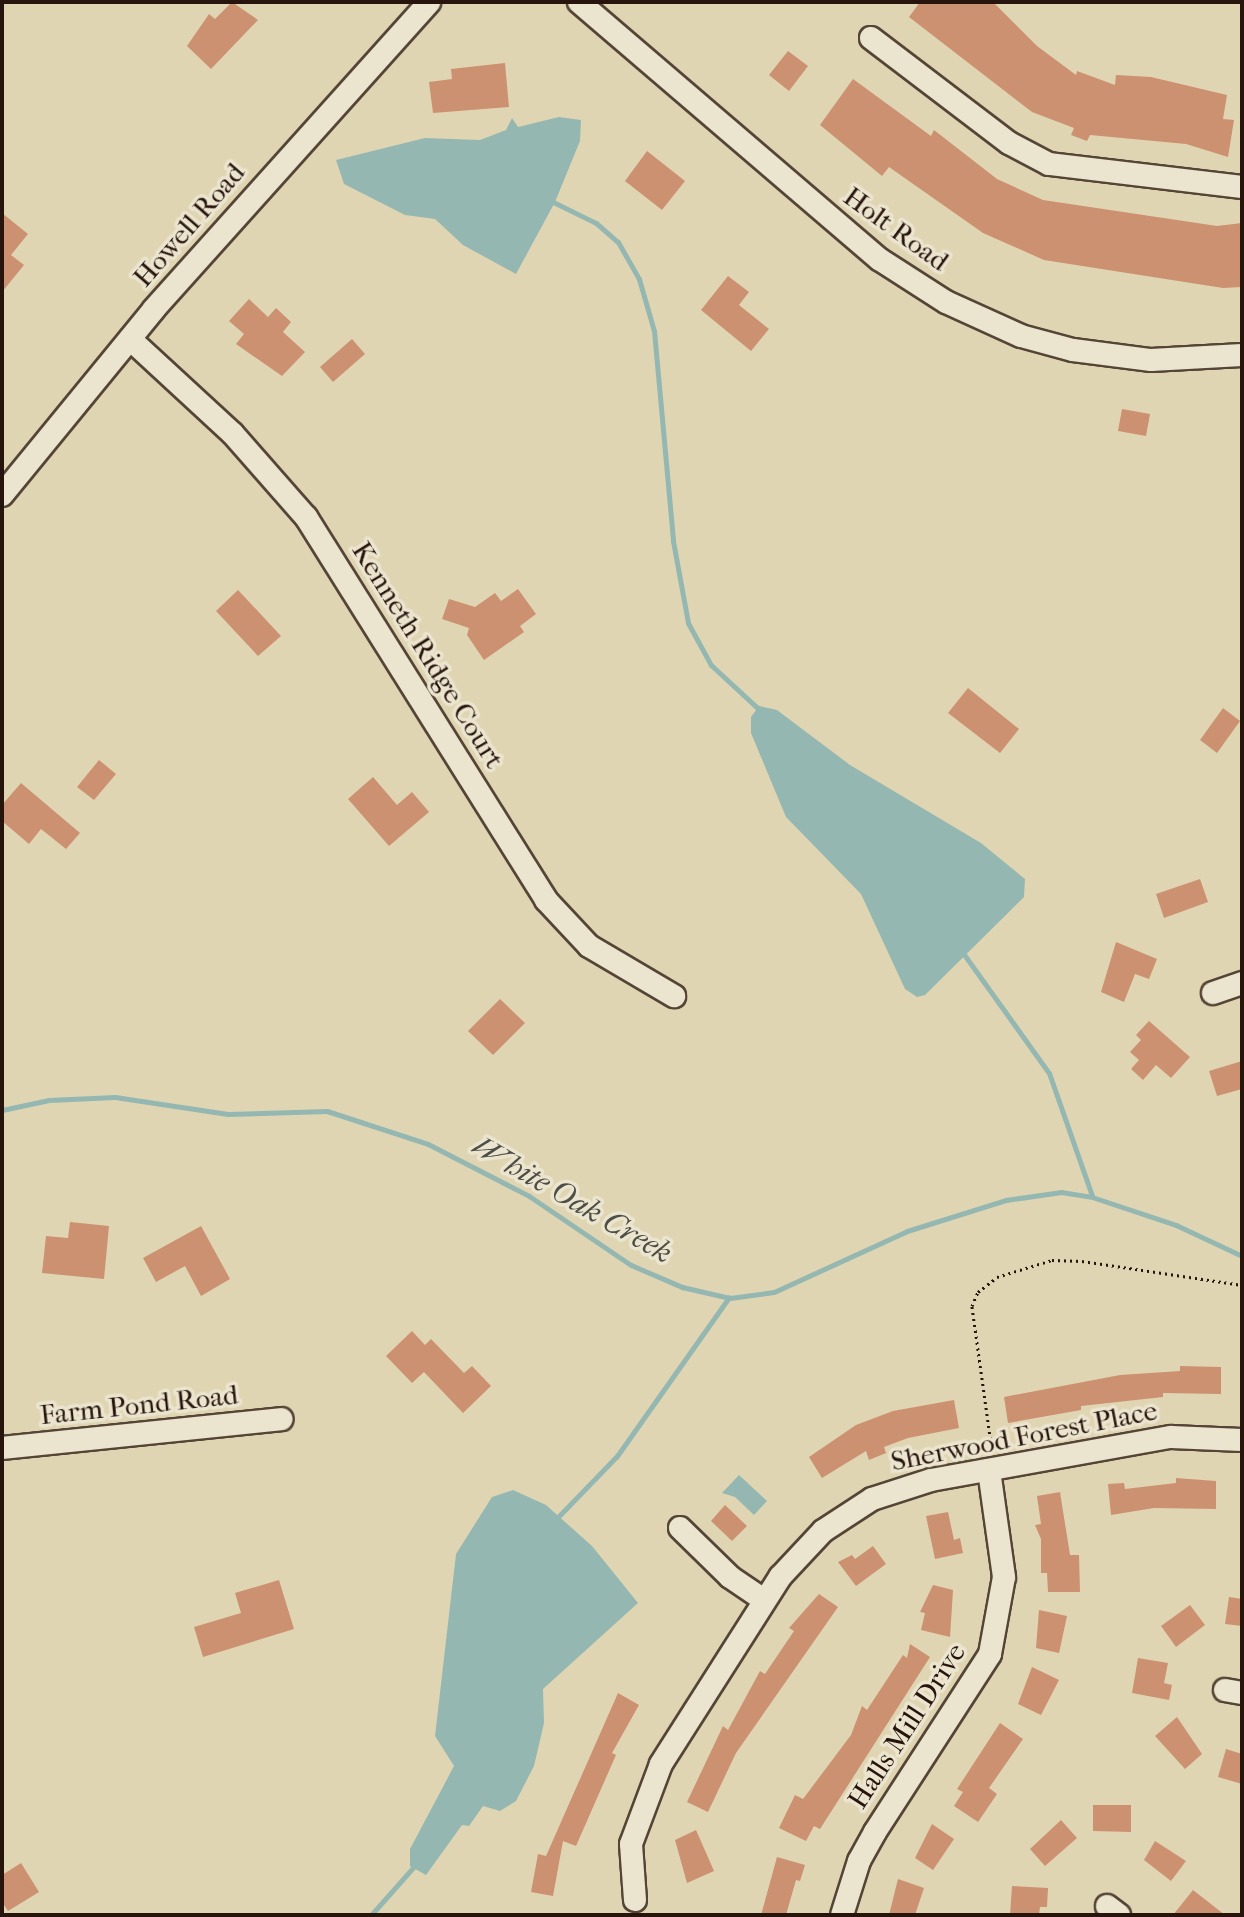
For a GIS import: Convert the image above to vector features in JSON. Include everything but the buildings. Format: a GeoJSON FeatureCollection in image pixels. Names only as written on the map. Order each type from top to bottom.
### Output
{"type":"FeatureCollection","features":[{"type":"Feature","properties":{"kind":"street","name":"Howell Road"},"geometry":{"type":"LineString","coordinates":[[2,495],[130,339],[429,2]]}},
{"type":"Feature","properties":{"kind":"street","name":"Holt Road"},"geometry":{"type":"LineString","coordinates":[[579,2],[855,239],[946,302],[1021,336],[1073,350],[1151,360],[1242,355]]}},
{"type":"Feature","properties":{"kind":"street"},"geometry":{"type":"LineString","coordinates":[[871,38],[1009,143],[1049,164],[1242,187]]}},
{"type":"Feature","properties":{"kind":"street","name":"Kenneth Ridge Court"},"geometry":{"type":"LineString","coordinates":[[130,339],[233,434],[306,517],[546,900],[589,946],[674,996]]}},
{"type":"Feature","properties":{"kind":"street"},"geometry":{"type":"LineString","coordinates":[[1213,993],[1242,983]]}},
{"type":"Feature","properties":{"kind":"street","name":"Farm Pond Road"},"geometry":{"type":"LineString","coordinates":[[2,1448],[282,1419]]}},
{"type":"Feature","properties":{"kind":"street","name":"Sherwood Forest Place"},"geometry":{"type":"LineString","coordinates":[[635,1900],[631,1844],[661,1764],[764,1600],[815,1539],[872,1499],[931,1480],[1171,1437],[1242,1440]]}},
{"type":"Feature","properties":{"kind":"street","name":"Halls Mill Drive"},"geometry":{"type":"LineString","coordinates":[[842,1915],[869,1842],[990,1654],[1004,1577],[989,1470]]}},
{"type":"Feature","properties":{"kind":"street"},"geometry":{"type":"LineString","coordinates":[[680,1528],[730,1577],[764,1600]]}},
{"type":"Feature","properties":{"kind":"path"},"geometry":{"type":"LineString","coordinates":[[989,1470],[993,1458],[972,1321],[972,1306],[985,1285],[1052,1260],[1163,1270],[1242,1285]]}},
{"type":"Feature","properties":{"kind":"water"},"geometry":{"type":"Polygon","coordinates":[[[559,117],[581,120],[580,141],[555,202],[516,274],[463,245],[435,219],[405,215],[344,184],[336,160],[425,138],[480,140],[506,130],[512,118],[518,127],[559,117]]]}},
{"type":"Feature","properties":{"kind":"water"},"geometry":{"type":"Polygon","coordinates":[[[759,706],[777,710],[850,765],[981,843],[1025,879],[1024,897],[925,995],[917,997],[905,989],[861,894],[786,817],[751,733],[751,717],[759,706]]]}},
{"type":"Feature","properties":{"kind":"water"},"geometry":{"type":"Polygon","coordinates":[[[739,1475],[767,1501],[754,1515],[735,1497],[722,1493],[739,1475]]]}},
{"type":"Feature","properties":{"kind":"water"},"geometry":{"type":"Polygon","coordinates":[[[513,1490],[546,1505],[592,1546],[638,1603],[543,1689],[544,1723],[534,1766],[516,1801],[500,1811],[483,1806],[469,1826],[462,1825],[426,1875],[410,1866],[410,1849],[454,1766],[435,1736],[456,1554],[492,1497],[513,1490]]]}},
{"type":"Feature","properties":{"kind":"waterway"},"geometry":{"type":"LineString","coordinates":[[549,200],[596,223],[618,242],[639,279],[654,331],[673,541],[688,623],[711,665],[762,712]]}},
{"type":"Feature","properties":{"kind":"waterway"},"geometry":{"type":"LineString","coordinates":[[963,953],[1049,1073],[1092,1196]]}},
{"type":"Feature","properties":{"kind":"waterway","name":"White Oak Creek"},"geometry":{"type":"LineString","coordinates":[[2,1110],[49,1100],[115,1097],[228,1114],[327,1111],[428,1144],[529,1196],[631,1265],[682,1287],[730,1298],[774,1292],[907,1231],[1006,1200],[1061,1192],[1092,1197],[1176,1225],[1242,1256]]}},
{"type":"Feature","properties":{"kind":"waterway"},"geometry":{"type":"LineString","coordinates":[[555,1520],[617,1456],[729,1297]]}},
{"type":"Feature","properties":{"kind":"waterway"},"geometry":{"type":"LineString","coordinates":[[371,1915],[417,1863]]}}]}
